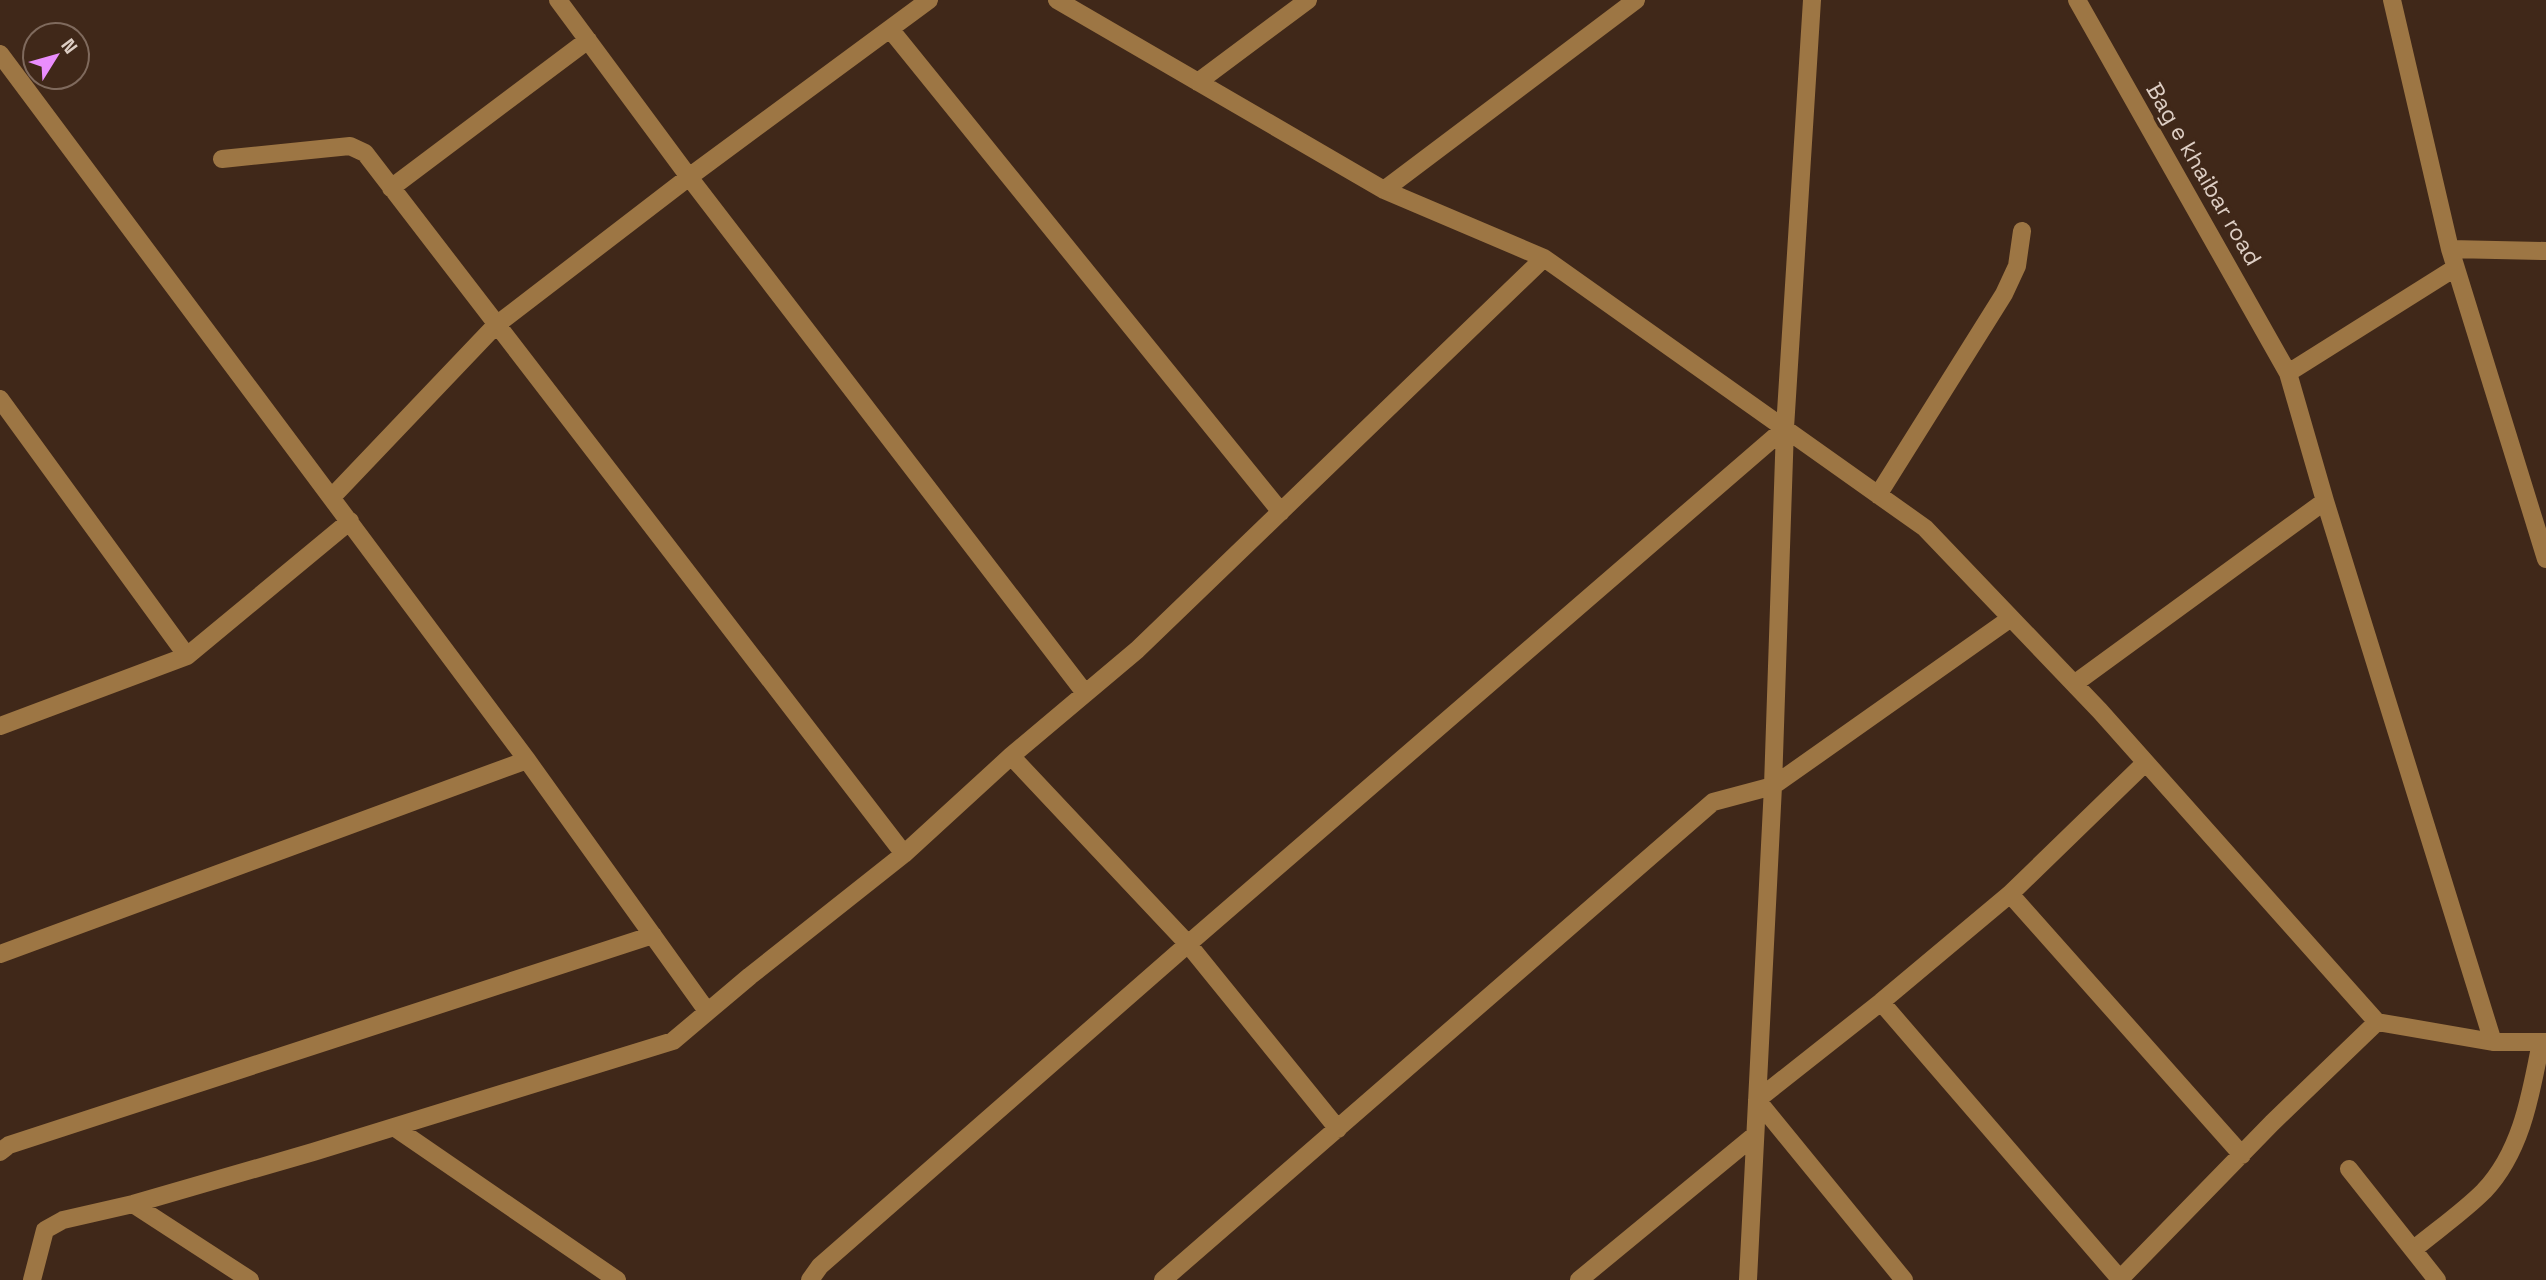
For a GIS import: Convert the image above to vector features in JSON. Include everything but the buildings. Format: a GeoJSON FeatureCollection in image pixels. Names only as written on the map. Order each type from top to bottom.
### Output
{"type":"FeatureCollection","features":[{"type":"Feature","properties":{"kind":"street"},"geometry":{"type":"LineString","coordinates":[[558,0],[689,177],[1085,692]]}},
{"type":"Feature","properties":{"kind":"street"},"geometry":{"type":"LineString","coordinates":[[332,497],[495,326],[689,177],[929,0]]}},
{"type":"Feature","properties":{"kind":"street"},"geometry":{"type":"LineString","coordinates":[[1057,0],[1384,190],[1544,258],[1925,528],[2074,684],[2377,1022],[2493,1042],[2544,1042],[2527,1114],[2502,1167],[2484,1191],[2414,1249]]}},
{"type":"Feature","properties":{"kind":"street"},"geometry":{"type":"LineString","coordinates":[[1198,82],[1308,0]]}},
{"type":"Feature","properties":{"kind":"street"},"geometry":{"type":"LineString","coordinates":[[1384,190],[1636,0]]}},
{"type":"Feature","properties":{"kind":"street"},"geometry":{"type":"LineString","coordinates":[[1748,1280],[1773,786],[1784,428],[1812,0]]}},
{"type":"Feature","properties":{"kind":"street","name":"Bag e khaibar road"},"geometry":{"type":"LineString","coordinates":[[2077,0],[2288,373],[2325,501],[2493,1042]]}},
{"type":"Feature","properties":{"kind":"street"},"geometry":{"type":"LineString","coordinates":[[2392,0],[2455,268],[2540,518],[2546,559]]}},
{"type":"Feature","properties":{"kind":"street"},"geometry":{"type":"LineString","coordinates":[[890,29],[1281,512]]}},
{"type":"Feature","properties":{"kind":"street"},"geometry":{"type":"LineString","coordinates":[[391,188],[588,40]]}},
{"type":"Feature","properties":{"kind":"street"},"geometry":{"type":"LineString","coordinates":[[0,54],[527,760],[707,1011]]}},
{"type":"Feature","properties":{"kind":"street"},"geometry":{"type":"LineString","coordinates":[[222,159],[350,146],[365,153],[495,326],[904,854]]}},
{"type":"Feature","properties":{"kind":"street"},"geometry":{"type":"LineString","coordinates":[[1878,495],[2004,294],[2017,266],[2022,231]]}},
{"type":"Feature","properties":{"kind":"street"},"geometry":{"type":"LineString","coordinates":[[2450,249],[2546,251]]}},
{"type":"Feature","properties":{"kind":"street"},"geometry":{"type":"LineString","coordinates":[[32,1280],[45,1230],[63,1220],[133,1205],[673,1041],[904,854],[1011,756],[1137,650],[1544,258]]}},
{"type":"Feature","properties":{"kind":"street"},"geometry":{"type":"LineString","coordinates":[[2288,373],[2455,268]]}},
{"type":"Feature","properties":{"kind":"street"},"geometry":{"type":"LineString","coordinates":[[0,399],[187,656]]}},
{"type":"Feature","properties":{"kind":"street"},"geometry":{"type":"LineString","coordinates":[[810,1280],[820,1266],[1188,944],[1784,428]]}},
{"type":"Feature","properties":{"kind":"street"},"geometry":{"type":"LineString","coordinates":[[2074,684],[2325,501]]}},
{"type":"Feature","properties":{"kind":"street"},"geometry":{"type":"LineString","coordinates":[[0,726],[187,656],[350,521]]}},
{"type":"Feature","properties":{"kind":"street"},"geometry":{"type":"LineString","coordinates":[[1163,1280],[1713,802],[1773,786],[2011,618]]}},
{"type":"Feature","properties":{"kind":"street"},"geometry":{"type":"LineString","coordinates":[[1011,756],[1188,944],[1338,1129]]}},
{"type":"Feature","properties":{"kind":"street"},"geometry":{"type":"LineString","coordinates":[[0,954],[527,760]]}},
{"type":"Feature","properties":{"kind":"street"},"geometry":{"type":"LineString","coordinates":[[1757,1100],[1881,1002],[2010,894],[2145,763]]}},
{"type":"Feature","properties":{"kind":"street"},"geometry":{"type":"LineString","coordinates":[[2010,894],[2242,1155]]}},
{"type":"Feature","properties":{"kind":"street"},"geometry":{"type":"LineString","coordinates":[[0,1152],[9,1144],[653,935]]}},
{"type":"Feature","properties":{"kind":"street"},"geometry":{"type":"LineString","coordinates":[[1881,1002],[2120,1280],[2377,1022]]}},
{"type":"Feature","properties":{"kind":"street"},"geometry":{"type":"LineString","coordinates":[[1757,1100],[1904,1280]]}},
{"type":"Feature","properties":{"kind":"street"},"geometry":{"type":"LineString","coordinates":[[394,1127],[617,1280]]}},
{"type":"Feature","properties":{"kind":"street"},"geometry":{"type":"LineString","coordinates":[[1579,1280],[1755,1135]]}},
{"type":"Feature","properties":{"kind":"street"},"geometry":{"type":"LineString","coordinates":[[2349,1168],[2437,1280]]}},
{"type":"Feature","properties":{"kind":"street"},"geometry":{"type":"LineString","coordinates":[[133,1205],[250,1280]]}}]}
